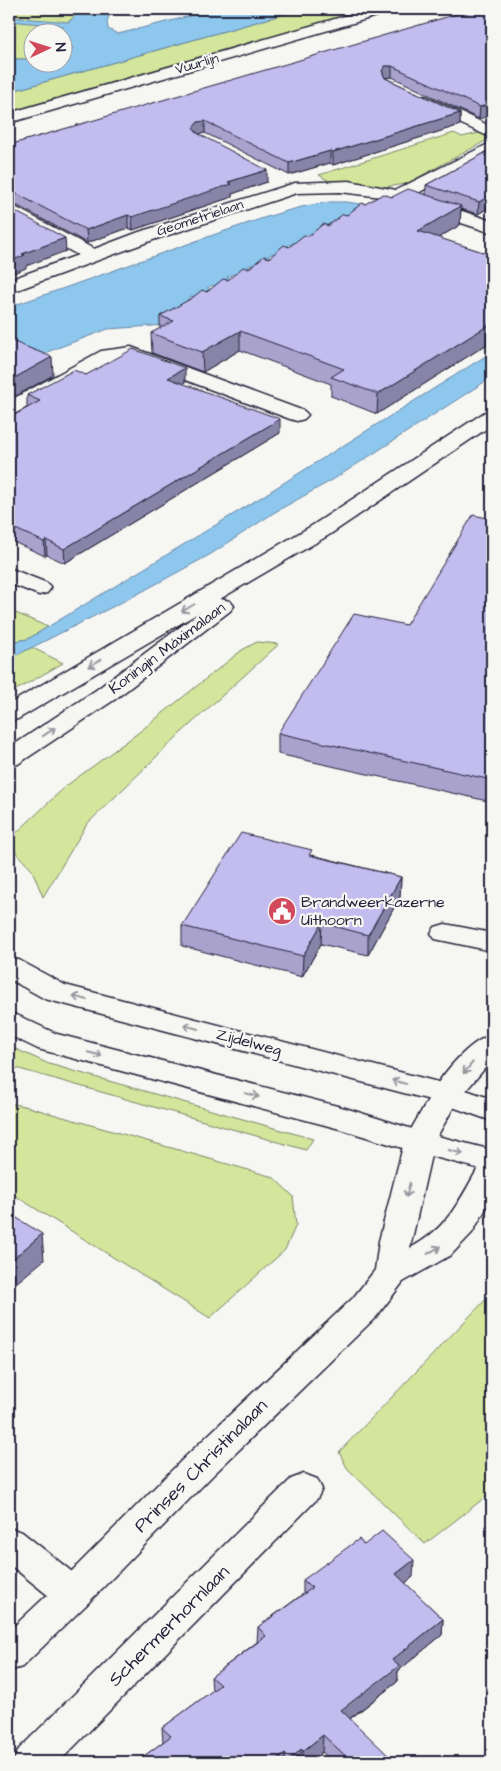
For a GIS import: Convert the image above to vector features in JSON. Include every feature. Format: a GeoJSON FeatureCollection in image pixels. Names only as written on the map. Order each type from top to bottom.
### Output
{"type":"FeatureCollection","features":[{"type":"Feature","properties":{"kind":"street","name":"Vuurlijn"},"geometry":{"type":"LineString","coordinates":[[9,118],[385,9]]}},
{"type":"Feature","properties":{"kind":"street"},"geometry":{"type":"LineString","coordinates":[[415,96],[492,133]]}},
{"type":"Feature","properties":{"kind":"street"},"geometry":{"type":"LineString","coordinates":[[398,196],[492,146]]}},
{"type":"Feature","properties":{"kind":"street"},"geometry":{"type":"LineString","coordinates":[[277,178],[294,188]]}},
{"type":"Feature","properties":{"kind":"street","name":"Geometrielaan"},"geometry":{"type":"LineString","coordinates":[[9,287],[92,255],[294,188],[318,185],[368,189],[398,196],[492,227]]}},
{"type":"Feature","properties":{"kind":"street"},"geometry":{"type":"LineString","coordinates":[[9,211],[92,255]]}},
{"type":"Feature","properties":{"kind":"street"},"geometry":{"type":"LineString","coordinates":[[9,409],[108,355],[131,353],[297,415]]}},
{"type":"Feature","properties":{"kind":"street","name":"Koningin Máximalaan"},"geometry":{"type":"LineString","coordinates":[[9,714],[321,530],[492,416]]}},
{"type":"Feature","properties":{"kind":"street","name":"Koningin Máximalaan"},"geometry":{"type":"LineString","coordinates":[[9,759],[105,695],[321,530]]}},
{"type":"Feature","properties":{"kind":"street"},"geometry":{"type":"LineString","coordinates":[[9,575],[39,588]]}},
{"type":"Feature","properties":{"kind":"street"},"geometry":{"type":"LineString","coordinates":[[445,933],[492,942]]}},
{"type":"Feature","properties":{"kind":"street","name":"Zijdelweg"},"geometry":{"type":"LineString","coordinates":[[9,967],[55,992],[446,1094],[492,1110]]}},
{"type":"Feature","properties":{"kind":"street"},"geometry":{"type":"LineString","coordinates":[[9,1022],[48,1042],[345,1119],[419,1142],[492,1161]]}},
{"type":"Feature","properties":{"kind":"street"},"geometry":{"type":"LineString","coordinates":[[391,1273],[395,1241],[419,1142],[446,1094],[479,1055],[492,1045]]}},
{"type":"Feature","properties":{"kind":"street","name":"Prinses Christinalaan"},"geometry":{"type":"LineString","coordinates":[[9,1655],[73,1594],[198,1467],[365,1307],[391,1273],[440,1248],[461,1225],[492,1171]]}},
{"type":"Feature","properties":{"kind":"street","name":"Schermerhornlaan"},"geometry":{"type":"LineString","coordinates":[[33,1762],[304,1489]]}},
{"type":"Feature","properties":{"kind":"street"},"geometry":{"type":"LineString","coordinates":[[9,1543],[73,1594]]}},
{"type":"Feature","properties":{"kind":"green space"},"geometry":{"type":"Polygon","coordinates":[[[9,9],[82,9],[68,22],[22,22],[22,59],[9,59],[9,9]]]}},
{"type":"Feature","properties":{"kind":"green space"},"geometry":{"type":"Polygon","coordinates":[[[302,9],[370,9],[9,112],[9,92],[302,9]]]}},
{"type":"Feature","properties":{"kind":"green space"},"geometry":{"type":"Polygon","coordinates":[[[454,133],[462,137],[479,133],[491,138],[406,184],[384,187],[329,181],[319,175],[454,133]]]}},
{"type":"Feature","properties":{"kind":"green space"},"geometry":{"type":"Polygon","coordinates":[[[9,610],[48,627],[28,639],[9,642],[9,610]]]}},
{"type":"Feature","properties":{"kind":"green space"},"geometry":{"type":"Polygon","coordinates":[[[257,642],[279,644],[181,733],[87,824],[43,897],[32,870],[17,854],[10,839],[66,786],[138,733],[242,650],[257,642]]]}},
{"type":"Feature","properties":{"kind":"green space"},"geometry":{"type":"Polygon","coordinates":[[[31,647],[63,663],[9,694],[9,659],[31,647]]]}},
{"type":"Feature","properties":{"kind":"green space"},"geometry":{"type":"Polygon","coordinates":[[[9,1046],[49,1064],[313,1139],[306,1150],[9,1066],[9,1046]]]}},
{"type":"Feature","properties":{"kind":"green space"},"geometry":{"type":"Polygon","coordinates":[[[9,1103],[273,1177],[293,1196],[296,1225],[285,1250],[210,1318],[9,1192],[9,1103]]]}},
{"type":"Feature","properties":{"kind":"green space"},"geometry":{"type":"Polygon","coordinates":[[[492,1293],[492,1492],[425,1544],[347,1468],[339,1452],[492,1293]]]}},
{"type":"Feature","properties":{"kind":"water"},"geometry":{"type":"Polygon","coordinates":[[[82,9],[112,9],[107,21],[108,29],[118,34],[218,9],[302,9],[9,92],[9,59],[22,59],[22,72],[72,72],[72,22],[69,22],[82,9]]]}},
{"type":"Feature","properties":{"kind":"water"},"geometry":{"type":"Polygon","coordinates":[[[9,17],[69,22],[22,22],[9,21],[9,17]]]}},
{"type":"Feature","properties":{"kind":"water"},"geometry":{"type":"Polygon","coordinates":[[[329,202],[347,202],[373,206],[358,217],[349,214],[343,217],[338,226],[330,223],[325,226],[319,236],[311,233],[306,236],[301,246],[293,243],[287,246],[281,256],[273,253],[268,256],[274,259],[261,266],[253,264],[247,267],[254,270],[242,277],[233,274],[227,277],[233,280],[221,288],[213,285],[207,288],[213,291],[201,298],[193,296],[187,299],[192,302],[159,319],[170,324],[108,329],[52,350],[25,364],[9,357],[9,307],[258,220],[300,207],[329,202]]]}},
{"type":"Feature","properties":{"kind":"water"},"geometry":{"type":"Polygon","coordinates":[[[492,352],[492,377],[334,479],[275,512],[211,554],[134,596],[9,659],[9,642],[28,639],[247,506],[492,352]]]}},
{"type":"Feature","properties":{"kind":"building"},"geometry":{"type":"Polygon","coordinates":[[[474,9],[492,9],[492,103],[480,107],[392,66],[385,66],[382,71],[385,78],[460,113],[333,152],[330,151],[289,163],[205,121],[198,122],[193,128],[197,133],[267,170],[228,182],[232,184],[132,217],[128,215],[86,230],[15,193],[9,192],[9,145],[474,9]]]}},
{"type":"Feature","properties":{"kind":"building"},"geometry":{"type":"Polygon","coordinates":[[[492,149],[492,196],[479,202],[426,185],[492,149]]]}},
{"type":"Feature","properties":{"kind":"building"},"geometry":{"type":"Polygon","coordinates":[[[408,189],[461,206],[418,231],[492,255],[492,323],[378,394],[331,377],[344,369],[240,331],[202,352],[151,333],[174,321],[160,316],[192,298],[202,290],[207,292],[223,279],[228,280],[243,267],[248,269],[264,256],[269,258],[284,245],[289,247],[304,235],[309,236],[323,224],[328,226],[343,214],[347,215],[362,203],[365,204],[383,194],[392,197],[408,189]]]}},
{"type":"Feature","properties":{"kind":"building"},"geometry":{"type":"Polygon","coordinates":[[[9,208],[65,238],[22,254],[25,255],[9,262],[9,208]]]}},
{"type":"Feature","properties":{"kind":"building"},"geometry":{"type":"Polygon","coordinates":[[[9,340],[52,357],[9,381],[9,340]]]}},
{"type":"Feature","properties":{"kind":"building"},"geometry":{"type":"Polygon","coordinates":[[[133,349],[185,368],[168,378],[280,419],[64,549],[9,526],[9,418],[40,401],[27,395],[74,370],[86,375],[133,349]]]}},
{"type":"Feature","properties":{"kind":"building"},"geometry":{"type":"Polygon","coordinates":[[[473,515],[492,519],[492,780],[278,733],[354,614],[406,625],[473,515]]]}},
{"type":"Feature","properties":{"kind":"building"},"geometry":{"type":"Polygon","coordinates":[[[241,833],[312,850],[309,855],[401,877],[368,935],[322,923],[303,956],[182,926],[241,833]]]}},
{"type":"Feature","properties":{"kind":"building"},"geometry":{"type":"Polygon","coordinates":[[[9,1213],[42,1234],[9,1262],[9,1213]]]}},
{"type":"Feature","properties":{"kind":"building"},"geometry":{"type":"Polygon","coordinates":[[[382,1531],[414,1560],[396,1574],[443,1619],[392,1660],[399,1666],[341,1710],[391,1758],[387,1762],[352,1762],[323,1735],[303,1751],[301,1749],[291,1759],[285,1753],[273,1762],[136,1762],[171,1736],[162,1728],[220,1685],[211,1677],[266,1636],[258,1627],[312,1588],[303,1580],[359,1539],[364,1545],[382,1531]]]}},
{"type":"Feature","properties":{"kind":"place","name":"Brandweerkazerne Uithoorn"},"geometry":{"type":"Point","coordinates":[282,911]}}]}
